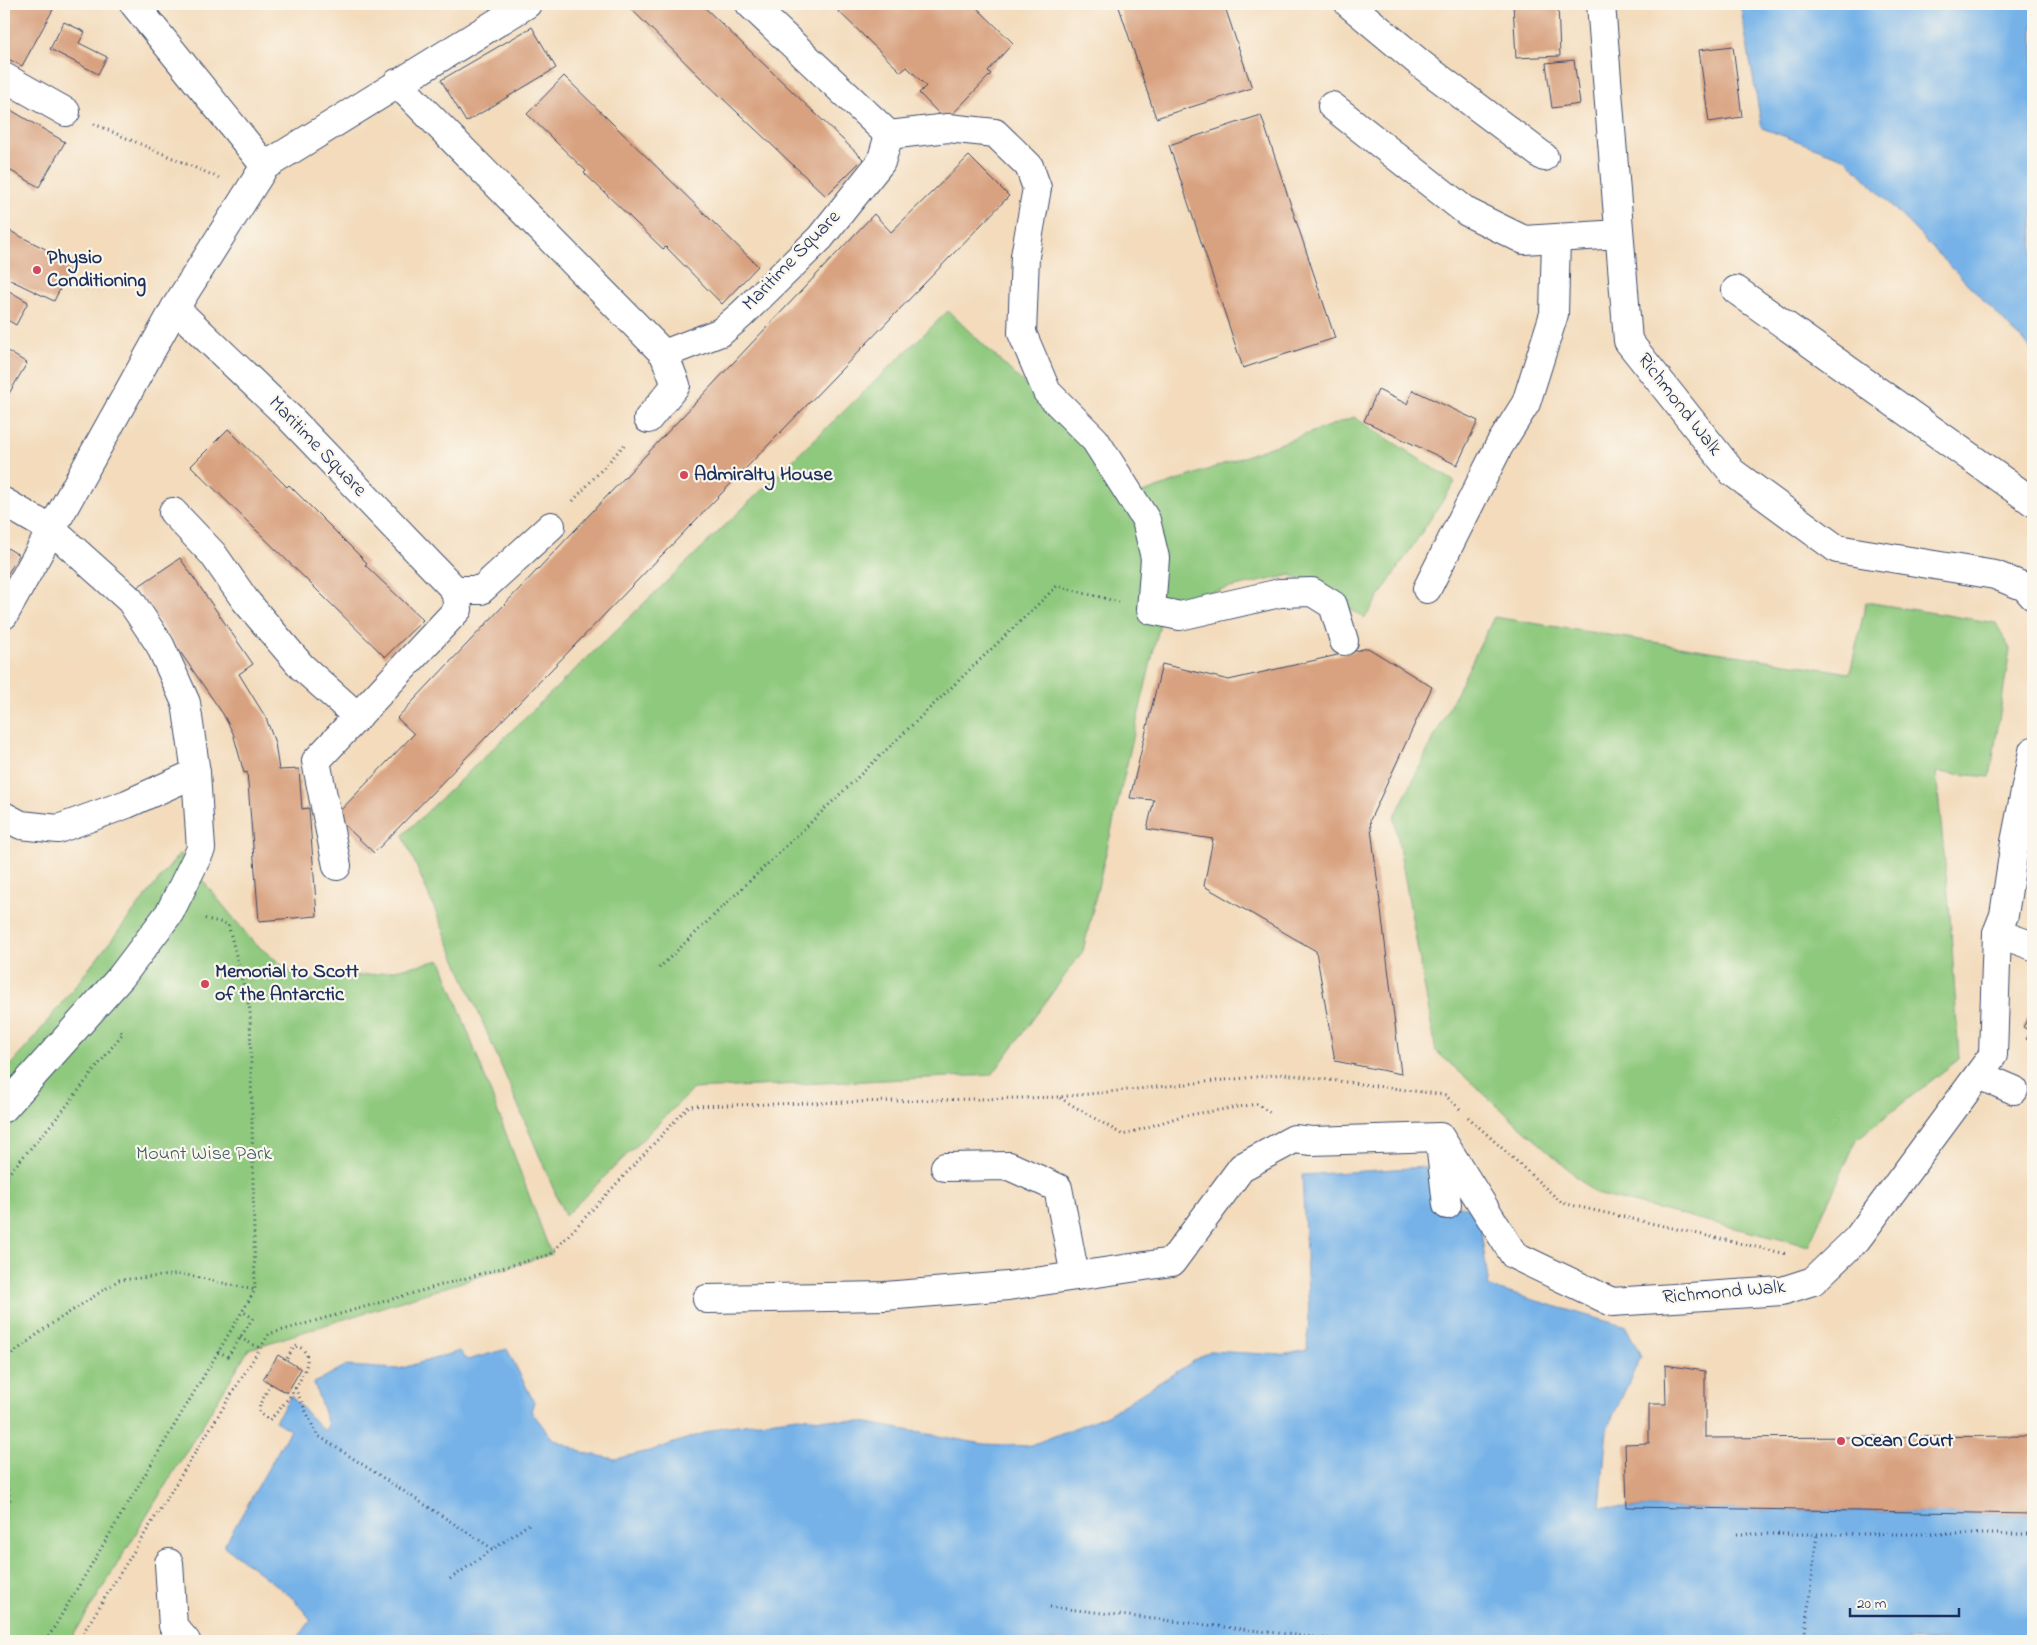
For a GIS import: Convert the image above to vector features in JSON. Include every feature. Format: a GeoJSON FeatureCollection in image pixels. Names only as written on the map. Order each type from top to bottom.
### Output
{"type":"FeatureCollection","features":[{"type":"Feature","properties":{"kind":"street"},"geometry":{"type":"LineString","coordinates":[[134,4],[265,166]]}},
{"type":"Feature","properties":{"kind":"street"},"geometry":{"type":"LineString","coordinates":[[4,615],[175,308],[265,166],[527,4]]}},
{"type":"Feature","properties":{"kind":"street"},"geometry":{"type":"LineString","coordinates":[[750,4],[889,135],[948,128],[995,133],[1029,166],[1037,188],[1025,256],[1022,333],[1047,392],[1095,440],[1146,520],[1154,558],[1151,610],[1180,616],[1280,593],[1312,592],[1333,605],[1344,641]]}},
{"type":"Feature","properties":{"kind":"street"},"geometry":{"type":"LineString","coordinates":[[1349,4],[1422,65],[1544,157]]}},
{"type":"Feature","properties":{"kind":"street","name":"Richmond Walk"},"geometry":{"type":"LineString","coordinates":[[1601,4],[1628,341],[1732,472],[1837,548],[1995,575],[2024,586],[2033,596]]}},
{"type":"Feature","properties":{"kind":"street"},"geometry":{"type":"LineString","coordinates":[[4,77],[66,112]]}},
{"type":"Feature","properties":{"kind":"street"},"geometry":{"type":"LineString","coordinates":[[397,83],[664,354],[676,384],[648,419]]}},
{"type":"Feature","properties":{"kind":"street"},"geometry":{"type":"LineString","coordinates":[[1332,106],[1468,212],[1524,240],[1620,234]]}},
{"type":"Feature","properties":{"kind":"street","name":"Maritime Square"},"geometry":{"type":"LineString","coordinates":[[664,354],[721,332],[741,315],[820,238],[881,162],[889,135]]}},
{"type":"Feature","properties":{"kind":"street"},"geometry":{"type":"LineString","coordinates":[[1427,589],[1499,446],[1526,403],[1554,314],[1556,239]]}},
{"type":"Feature","properties":{"kind":"street"},"geometry":{"type":"LineString","coordinates":[[1736,290],[2033,502]]}},
{"type":"Feature","properties":{"kind":"street","name":"Maritime Square"},"geometry":{"type":"LineString","coordinates":[[175,308],[288,416],[455,590]]}},
{"type":"Feature","properties":{"kind":"street"},"geometry":{"type":"LineString","coordinates":[[4,502],[52,530],[130,600],[160,645],[186,703],[196,773],[201,849],[170,912],[121,977],[4,1108]]}},
{"type":"Feature","properties":{"kind":"street"},"geometry":{"type":"LineString","coordinates":[[173,512],[213,554],[245,600],[302,667],[358,717]]}},
{"type":"Feature","properties":{"kind":"street"},"geometry":{"type":"LineString","coordinates":[[337,866],[316,761],[458,609],[455,590],[481,590],[551,526]]}},
{"type":"Feature","properties":{"kind":"street","name":"Richmond Walk"},"geometry":{"type":"LineString","coordinates":[[1440,1136],[1514,1255],[1612,1302],[1782,1291],[1813,1281],[1857,1239],[1993,1055],[1997,933],[2004,915],[2015,842],[2033,751]]}},
{"type":"Feature","properties":{"kind":"street"},"geometry":{"type":"LineString","coordinates":[[4,816],[21,825],[58,830],[127,804],[196,773]]}},
{"type":"Feature","properties":{"kind":"street"},"geometry":{"type":"LineString","coordinates":[[1997,933],[2033,946]]}},
{"type":"Feature","properties":{"kind":"street"},"geometry":{"type":"LineString","coordinates":[[1979,1075],[2014,1090]]}},
{"type":"Feature","properties":{"kind":"street"},"geometry":{"type":"LineString","coordinates":[[707,1299],[885,1296],[1008,1286],[1172,1262],[1242,1167],[1303,1140],[1440,1136],[1447,1205]]}},
{"type":"Feature","properties":{"kind":"street"},"geometry":{"type":"LineString","coordinates":[[945,1166],[1010,1166],[1058,1188],[1075,1276]]}},
{"type":"Feature","properties":{"kind":"street"},"geometry":{"type":"LineString","coordinates":[[169,1563],[174,1626],[186,1641]]}},
{"type":"Feature","properties":{"kind":"path"},"geometry":{"type":"LineString","coordinates":[[66,112],[249,191]]}},
{"type":"Feature","properties":{"kind":"path"},"geometry":{"type":"LineString","coordinates":[[551,526],[648,419]]}},
{"type":"Feature","properties":{"kind":"path"},"geometry":{"type":"LineString","coordinates":[[658,968],[1057,586],[1151,610]]}},
{"type":"Feature","properties":{"kind":"path"},"geometry":{"type":"LineString","coordinates":[[46,1641],[255,1290],[250,1010],[228,924],[170,912]]}},
{"type":"Feature","properties":{"kind":"path"},"geometry":{"type":"LineString","coordinates":[[4,1179],[61,1113],[123,1033],[96,1005]]}},
{"type":"Feature","properties":{"kind":"path"},"geometry":{"type":"LineString","coordinates":[[78,1641],[268,1334],[551,1254],[688,1106],[1059,1097],[1284,1074],[1445,1095],[1562,1203],[1790,1254]]}},
{"type":"Feature","properties":{"kind":"path"},"geometry":{"type":"LineString","coordinates":[[1059,1097],[1123,1135],[1182,1116],[1257,1104],[1303,1140]]}},
{"type":"Feature","properties":{"kind":"path"},"geometry":{"type":"LineString","coordinates":[[4,1360],[47,1327],[119,1280],[182,1274],[255,1290]]}},
{"type":"Feature","properties":{"kind":"path"},"geometry":{"type":"LineString","coordinates":[[218,1352],[228,1356],[253,1318],[242,1311]]}},
{"type":"Feature","properties":{"kind":"path"},"geometry":{"type":"LineString","coordinates":[[240,1338],[260,1348]]}},
{"type":"Feature","properties":{"kind":"path"},"geometry":{"type":"LineString","coordinates":[[272,1384],[260,1404],[259,1413],[269,1420],[295,1388],[305,1369],[307,1358],[304,1349],[294,1346],[286,1360]]}},
{"type":"Feature","properties":{"kind":"path"},"geometry":{"type":"LineString","coordinates":[[295,1388],[317,1435],[493,1549]]}},
{"type":"Feature","properties":{"kind":"path"},"geometry":{"type":"LineString","coordinates":[[4,1475],[10,1498],[4,1514]]}},
{"type":"Feature","properties":{"kind":"path"},"geometry":{"type":"LineString","coordinates":[[450,1579],[532,1522]]}},
{"type":"Feature","properties":{"kind":"path"},"geometry":{"type":"LineString","coordinates":[[1737,1534],[2033,1534]]}},
{"type":"Feature","properties":{"kind":"path"},"geometry":{"type":"LineString","coordinates":[[1804,1641],[1817,1534]]}},
{"type":"Feature","properties":{"kind":"path"},"geometry":{"type":"LineString","coordinates":[[1050,1607],[1347,1641]]}},
{"type":"Feature","properties":{"kind":"green space"},"geometry":{"type":"Polygon","coordinates":[[[948,311],[1140,494],[1354,417],[1455,482],[1365,618],[1291,575],[1165,602],[1083,951],[992,1075],[693,1089],[565,1216],[403,835],[948,311]]]}},
{"type":"Feature","properties":{"kind":"green space"},"geometry":{"type":"Polygon","coordinates":[[[1866,602],[1996,623],[2010,649],[1990,777],[1936,772],[1950,915],[1959,1059],[1857,1139],[1808,1246],[1596,1194],[1436,1051],[1394,818],[1494,617],[1850,673],[1866,602]]]}},
{"type":"Feature","properties":{"kind":"green space","name":"Mount Wise Park"},"geometry":{"type":"Polygon","coordinates":[[[180,853],[254,943],[303,981],[376,974],[441,960],[551,1254],[249,1349],[70,1641],[4,1641],[4,1072],[31,1042],[180,853]]]}},
{"type":"Feature","properties":{"kind":"water"},"geometry":{"type":"Polygon","coordinates":[[[1740,4],[2033,4],[2033,351],[1846,159],[1762,128],[1740,4]]]}},
{"type":"Feature","properties":{"kind":"water"},"geometry":{"type":"Polygon","coordinates":[[[1426,1167],[1439,1203],[1478,1209],[1489,1287],[1626,1327],[1641,1356],[1607,1429],[1600,1507],[2033,1514],[2033,1641],[296,1641],[311,1620],[293,1598],[224,1546],[290,1430],[275,1421],[291,1396],[324,1431],[328,1425],[314,1383],[345,1366],[399,1369],[460,1351],[467,1360],[507,1349],[534,1402],[531,1411],[552,1438],[584,1453],[615,1459],[653,1450],[722,1427],[798,1417],[862,1422],[983,1444],[1029,1446],[1107,1415],[1210,1351],[1282,1355],[1307,1350],[1309,1314],[1302,1175],[1426,1167]]]}},
{"type":"Feature","properties":{"kind":"building"},"geometry":{"type":"Polygon","coordinates":[[[4,4],[56,4],[22,66],[4,57],[4,4]]]}},
{"type":"Feature","properties":{"kind":"building"},"geometry":{"type":"Polygon","coordinates":[[[626,4],[701,4],[863,159],[826,196],[626,4]]]}},
{"type":"Feature","properties":{"kind":"building"},"geometry":{"type":"Polygon","coordinates":[[[831,4],[965,4],[968,6],[973,4],[1013,43],[988,71],[991,74],[946,121],[919,93],[926,86],[907,67],[901,72],[831,4]]]}},
{"type":"Feature","properties":{"kind":"building"},"geometry":{"type":"Polygon","coordinates":[[[1118,4],[1224,4],[1252,88],[1156,118],[1118,4]]]}},
{"type":"Feature","properties":{"kind":"building"},"geometry":{"type":"Polygon","coordinates":[[[1513,4],[1558,4],[1560,56],[1516,58],[1513,4]]]}},
{"type":"Feature","properties":{"kind":"building"},"geometry":{"type":"Polygon","coordinates":[[[64,22],[85,32],[79,43],[107,57],[98,74],[50,49],[64,22]]]}},
{"type":"Feature","properties":{"kind":"building"},"geometry":{"type":"Polygon","coordinates":[[[532,27],[556,68],[466,122],[441,80],[532,27]]]}},
{"type":"Feature","properties":{"kind":"building"},"geometry":{"type":"Polygon","coordinates":[[[1733,46],[1742,117],[1709,122],[1699,50],[1733,46]]]}},
{"type":"Feature","properties":{"kind":"building"},"geometry":{"type":"Polygon","coordinates":[[[1574,60],[1580,104],[1552,108],[1546,63],[1574,60]]]}},
{"type":"Feature","properties":{"kind":"building"},"geometry":{"type":"Polygon","coordinates":[[[564,76],[758,266],[722,304],[666,247],[663,249],[584,173],[586,171],[527,114],[564,76]]]}},
{"type":"Feature","properties":{"kind":"building"},"geometry":{"type":"Polygon","coordinates":[[[4,106],[65,142],[39,187],[4,167],[4,106]]]}},
{"type":"Feature","properties":{"kind":"building"},"geometry":{"type":"Polygon","coordinates":[[[1261,115],[1335,338],[1243,368],[1169,145],[1261,115]]]}},
{"type":"Feature","properties":{"kind":"building","name":"Admiralty House"},"geometry":{"type":"Polygon","coordinates":[[[969,156],[1009,196],[374,853],[335,816],[414,734],[397,718],[874,214],[891,232],[969,156]]]}},
{"type":"Feature","properties":{"kind":"building","name":"Physio Conditioning"},"geometry":{"type":"Polygon","coordinates":[[[4,228],[73,263],[54,301],[4,277],[4,228]]]}},
{"type":"Feature","properties":{"kind":"building"},"geometry":{"type":"Polygon","coordinates":[[[4,288],[28,302],[16,325],[4,318],[4,288]]]}},
{"type":"Feature","properties":{"kind":"building"},"geometry":{"type":"Polygon","coordinates":[[[4,349],[27,363],[4,402],[4,349]]]}},
{"type":"Feature","properties":{"kind":"building"},"geometry":{"type":"Polygon","coordinates":[[[1378,390],[1407,404],[1413,390],[1478,421],[1457,465],[1364,421],[1378,390]]]}},
{"type":"Feature","properties":{"kind":"building"},"geometry":{"type":"Polygon","coordinates":[[[228,429],[287,487],[289,485],[367,563],[365,565],[423,620],[385,657],[191,466],[228,429]]]}},
{"type":"Feature","properties":{"kind":"building"},"geometry":{"type":"Polygon","coordinates":[[[4,546],[19,555],[4,580],[4,546]]]}},
{"type":"Feature","properties":{"kind":"building"},"geometry":{"type":"Polygon","coordinates":[[[180,558],[253,664],[239,674],[266,718],[275,743],[279,770],[299,769],[302,809],[309,808],[317,916],[259,921],[247,772],[244,773],[233,733],[223,714],[136,588],[180,558]]]}},
{"type":"Feature","properties":{"kind":"building"},"geometry":{"type":"Polygon","coordinates":[[[1368,648],[1432,687],[1370,820],[1401,1074],[1335,1061],[1316,951],[1204,886],[1213,839],[1147,829],[1154,800],[1130,798],[1162,664],[1229,680],[1368,648]]]}},
{"type":"Feature","properties":{"kind":"building"},"geometry":{"type":"Polygon","coordinates":[[[2033,1009],[2033,1043],[2026,1039],[2031,1032],[2023,1027],[2033,1009]]]}},
{"type":"Feature","properties":{"kind":"building"},"geometry":{"type":"Polygon","coordinates":[[[278,1355],[301,1369],[287,1393],[263,1379],[278,1355]]]}},
{"type":"Feature","properties":{"kind":"building","name":"Ocean Court"},"geometry":{"type":"Polygon","coordinates":[[[1665,1365],[1705,1371],[1705,1438],[2033,1436],[2033,1514],[1627,1507],[1625,1444],[1649,1443],[1649,1404],[1666,1404],[1665,1365]]]}},
{"type":"Feature","properties":{"kind":"place","name":"Physio Conditioning"},"geometry":{"type":"Point","coordinates":[37,270]}},
{"type":"Feature","properties":{"kind":"place","name":"Admiralty House"},"geometry":{"type":"Point","coordinates":[684,475]}},
{"type":"Feature","properties":{"kind":"place","name":"Memorial to Scott of the Antarctic"},"geometry":{"type":"Point","coordinates":[205,984]}},
{"type":"Feature","properties":{"kind":"place","name":"Ocean Court"},"geometry":{"type":"Point","coordinates":[1841,1441]}}]}
